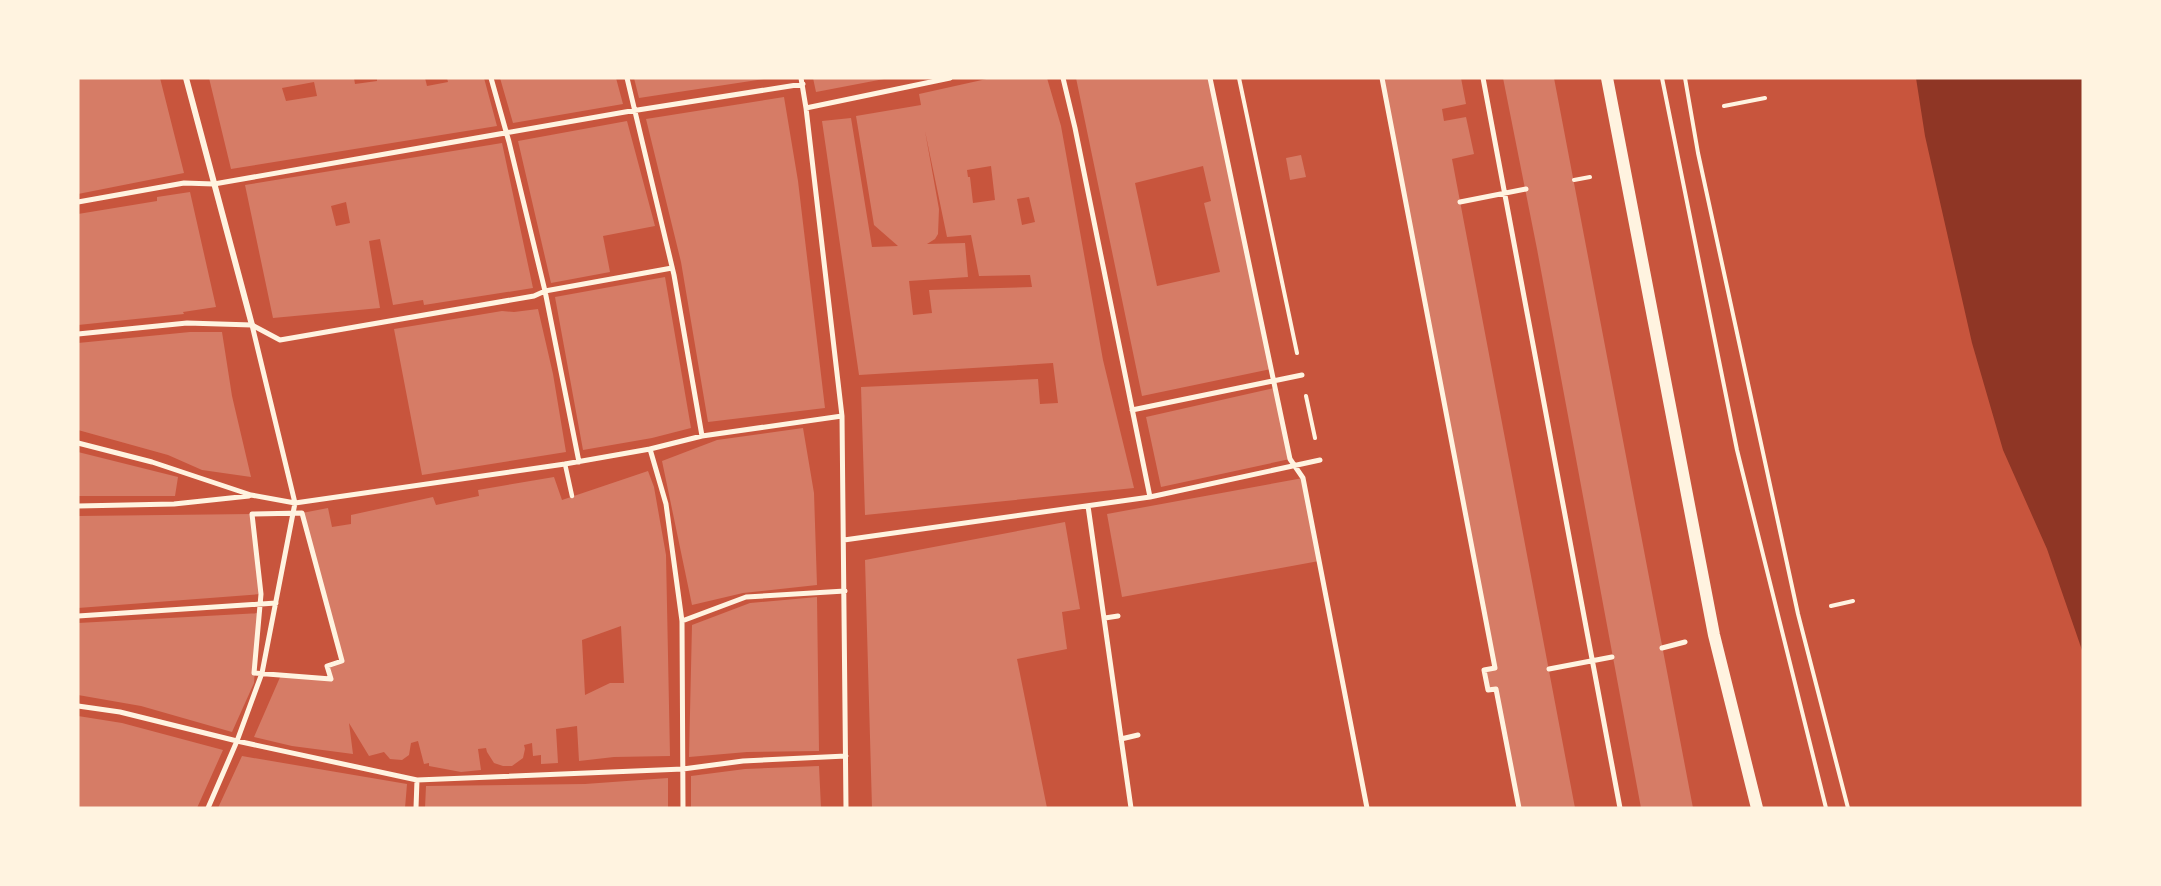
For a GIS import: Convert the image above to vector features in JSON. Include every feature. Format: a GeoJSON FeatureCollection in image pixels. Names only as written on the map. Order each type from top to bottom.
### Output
{"type":"FeatureCollection","features":[{"type":"Feature","properties":{"kind":"main road"},"geometry":{"type":"LineString","coordinates":[[1607,78],[1706,598],[1757,808]]}},
{"type":"Feature","properties":{"kind":"street"},"geometry":{"type":"LineString","coordinates":[[186,78],[252,325],[295,503],[262,673],[237,741],[208,808]]}},
{"type":"Feature","properties":{"kind":"street"},"geometry":{"type":"LineString","coordinates":[[491,78],[545,291],[579,462]]}},
{"type":"Feature","properties":{"kind":"street"},"geometry":{"type":"LineString","coordinates":[[627,78],[672,268],[702,436]]}},
{"type":"Feature","properties":{"kind":"street"},"geometry":{"type":"LineString","coordinates":[[806,108],[950,78]]}},
{"type":"Feature","properties":{"kind":"street"},"geometry":{"type":"LineString","coordinates":[[1063,78],[1150,497]]}},
{"type":"Feature","properties":{"kind":"street"},"geometry":{"type":"LineString","coordinates":[[1210,78],[1290,459],[1303,478],[1367,808]]}},
{"type":"Feature","properties":{"kind":"street"},"geometry":{"type":"LineString","coordinates":[[1382,78],[1495,668],[1484,670],[1488,690],[1496,689],[1519,808]]}},
{"type":"Feature","properties":{"kind":"street"},"geometry":{"type":"LineString","coordinates":[[1484,78],[1620,808]]}},
{"type":"Feature","properties":{"kind":"street"},"geometry":{"type":"LineString","coordinates":[[78,202],[184,183],[214,184],[802,81],[842,416],[846,808]]}},
{"type":"Feature","properties":{"kind":"street"},"geometry":{"type":"LineString","coordinates":[[1460,202],[1526,189]]}},
{"type":"Feature","properties":{"kind":"street"},"geometry":{"type":"LineString","coordinates":[[78,334],[187,322],[252,325],[280,340],[534,296],[545,291],[672,268]]}},
{"type":"Feature","properties":{"kind":"street"},"geometry":{"type":"LineString","coordinates":[[1132,410],[1302,375]]}},
{"type":"Feature","properties":{"kind":"street"},"geometry":{"type":"LineString","coordinates":[[78,442],[152,462],[251,495],[295,503],[579,462],[650,449],[702,436],[842,416]]}},
{"type":"Feature","properties":{"kind":"street"},"geometry":{"type":"LineString","coordinates":[[650,449],[666,504],[682,621],[683,808]]}},
{"type":"Feature","properties":{"kind":"street"},"geometry":{"type":"LineString","coordinates":[[844,540],[1150,497],[1320,460]]}},
{"type":"Feature","properties":{"kind":"street"},"geometry":{"type":"LineString","coordinates":[[78,506],[174,504],[251,495]]}},
{"type":"Feature","properties":{"kind":"street"},"geometry":{"type":"LineString","coordinates":[[1088,506],[1131,808]]}},
{"type":"Feature","properties":{"kind":"street"},"geometry":{"type":"LineString","coordinates":[[302,513],[342,661],[327,666],[330,679],[254,673],[260,603],[261,594],[252,514],[302,513]]}},
{"type":"Feature","properties":{"kind":"street"},"geometry":{"type":"LineString","coordinates":[[682,621],[746,597],[845,591]]}},
{"type":"Feature","properties":{"kind":"street"},"geometry":{"type":"LineString","coordinates":[[78,616],[276,603]]}},
{"type":"Feature","properties":{"kind":"street"},"geometry":{"type":"LineString","coordinates":[[1105,618],[1118,616]]}},
{"type":"Feature","properties":{"kind":"street"},"geometry":{"type":"LineString","coordinates":[[1662,648],[1685,642]]}},
{"type":"Feature","properties":{"kind":"street"},"geometry":{"type":"LineString","coordinates":[[1549,669],[1612,657]]}},
{"type":"Feature","properties":{"kind":"street"},"geometry":{"type":"LineString","coordinates":[[78,706],[120,712],[237,741],[417,780],[683,769],[743,761],[846,756]]}},
{"type":"Feature","properties":{"kind":"street"},"geometry":{"type":"LineString","coordinates":[[1121,739],[1138,735]]}},
{"type":"Feature","properties":{"kind":"street"},"geometry":{"type":"LineString","coordinates":[[416,808],[417,780]]}},
{"type":"Feature","properties":{"kind":"lane"},"geometry":{"type":"LineString","coordinates":[[565,464],[572,496]]}},
{"type":"Feature","properties":{"kind":"path"},"geometry":{"type":"LineString","coordinates":[[1662,78],[1737,450],[1826,808]]}},
{"type":"Feature","properties":{"kind":"path"},"geometry":{"type":"LineString","coordinates":[[1685,78],[1698,153],[1796,602],[1848,808]]}},
{"type":"Feature","properties":{"kind":"path"},"geometry":{"type":"LineString","coordinates":[[1724,106],[1765,98]]}},
{"type":"Feature","properties":{"kind":"path"},"geometry":{"type":"LineString","coordinates":[[1574,180],[1590,177]]}},
{"type":"Feature","properties":{"kind":"path"},"geometry":{"type":"LineString","coordinates":[[1831,606],[1853,601]]}},
{"type":"Feature","properties":{"kind":"shaded area"},"geometry":{"type":"Polygon","coordinates":[[[1916,78],[2083,78],[2083,653],[2047,549],[2003,450],[1972,343],[1925,136],[1916,78]]]}},
{"type":"Feature","properties":{"kind":"building"},"geometry":{"type":"Polygon","coordinates":[[[78,78],[160,78],[184,173],[78,194],[78,78]]]}},
{"type":"Feature","properties":{"kind":"building"},"geometry":{"type":"Polygon","coordinates":[[[209,78],[354,78],[355,84],[377,81],[377,78],[425,78],[427,86],[448,82],[447,78],[484,78],[497,126],[231,169],[209,78]],[[314,82],[282,88],[286,101],[317,96],[314,82]]]}},
{"type":"Feature","properties":{"kind":"building"},"geometry":{"type":"Polygon","coordinates":[[[500,78],[616,78],[623,104],[513,123],[500,78]]]}},
{"type":"Feature","properties":{"kind":"building"},"geometry":{"type":"Polygon","coordinates":[[[634,78],[764,78],[764,79],[639,98],[634,78]]]}},
{"type":"Feature","properties":{"kind":"building"},"geometry":{"type":"Polygon","coordinates":[[[813,78],[884,78],[884,79],[816,92],[813,78]]]}},
{"type":"Feature","properties":{"kind":"building"},"geometry":{"type":"Polygon","coordinates":[[[991,78],[1047,78],[1061,126],[1103,360],[1134,488],[865,515],[861,387],[1038,379],[1040,404],[1058,403],[1053,363],[859,375],[822,121],[851,118],[872,247],[898,246],[874,225],[856,116],[921,105],[919,94],[991,78]],[[925,131],[939,209],[938,234],[927,244],[965,243],[968,277],[909,281],[913,315],[932,313],[929,290],[1032,287],[1030,275],[979,276],[971,235],[947,237],[925,131]],[[991,166],[967,170],[973,203],[995,200],[991,166]],[[1029,197],[1017,199],[1022,225],[1035,222],[1029,197]]]}},
{"type":"Feature","properties":{"kind":"building"},"geometry":{"type":"Polygon","coordinates":[[[1076,78],[1210,78],[1271,369],[1142,396],[1076,78]],[[1203,166],[1135,183],[1157,286],[1220,272],[1204,203],[1211,201],[1203,166]]]}},
{"type":"Feature","properties":{"kind":"building"},"geometry":{"type":"Polygon","coordinates":[[[1382,78],[1461,78],[1466,104],[1442,109],[1444,121],[1466,117],[1474,154],[1452,159],[1575,808],[1519,808],[1496,689],[1488,690],[1484,670],[1495,668],[1382,78]]]}},
{"type":"Feature","properties":{"kind":"building"},"geometry":{"type":"Polygon","coordinates":[[[1503,78],[1554,78],[1693,808],[1641,808],[1503,78]]]}},
{"type":"Feature","properties":{"kind":"building"},"geometry":{"type":"Polygon","coordinates":[[[784,97],[798,181],[825,408],[708,422],[681,262],[646,119],[784,97]]]}},
{"type":"Feature","properties":{"kind":"building"},"geometry":{"type":"Polygon","coordinates":[[[627,121],[655,226],[603,236],[610,272],[551,283],[518,141],[627,121]]]}},
{"type":"Feature","properties":{"kind":"building"},"geometry":{"type":"Polygon","coordinates":[[[502,143],[533,288],[424,305],[423,300],[393,305],[380,239],[369,241],[380,308],[273,318],[245,185],[502,143]],[[346,202],[331,206],[336,226],[350,223],[346,202]]]}},
{"type":"Feature","properties":{"kind":"building"},"geometry":{"type":"Polygon","coordinates":[[[1301,155],[1306,177],[1290,180],[1286,158],[1301,155]]]}},
{"type":"Feature","properties":{"kind":"building"},"geometry":{"type":"Polygon","coordinates":[[[190,192],[216,307],[183,312],[184,314],[78,325],[78,214],[157,201],[157,197],[190,192]]]}},
{"type":"Feature","properties":{"kind":"building"},"geometry":{"type":"Polygon","coordinates":[[[665,277],[691,428],[652,438],[583,450],[555,297],[665,277]]]}},
{"type":"Feature","properties":{"kind":"building"},"geometry":{"type":"Polygon","coordinates":[[[538,309],[553,374],[566,452],[422,475],[394,329],[502,311],[538,309]]]}},
{"type":"Feature","properties":{"kind":"building"},"geometry":{"type":"Polygon","coordinates":[[[190,332],[222,332],[232,396],[251,477],[202,470],[168,455],[78,430],[78,343],[190,332]]]}},
{"type":"Feature","properties":{"kind":"building"},"geometry":{"type":"Polygon","coordinates":[[[1274,388],[1290,459],[1161,487],[1146,417],[1274,388]]]}},
{"type":"Feature","properties":{"kind":"building"},"geometry":{"type":"Polygon","coordinates":[[[803,428],[814,493],[817,585],[743,593],[692,605],[662,461],[717,440],[803,428]]]}},
{"type":"Feature","properties":{"kind":"building"},"geometry":{"type":"Polygon","coordinates":[[[78,452],[178,477],[175,496],[78,496],[78,452]]]}},
{"type":"Feature","properties":{"kind":"building"},"geometry":{"type":"Polygon","coordinates":[[[648,471],[654,487],[666,555],[670,756],[614,757],[579,761],[577,726],[556,729],[558,763],[541,764],[541,755],[533,756],[532,743],[524,745],[523,758],[512,766],[494,763],[486,748],[478,749],[481,770],[461,772],[429,766],[429,763],[424,764],[418,741],[411,743],[409,755],[402,760],[390,759],[384,752],[369,756],[349,723],[353,754],[292,746],[254,737],[281,675],[331,679],[327,666],[342,661],[302,513],[328,508],[332,527],[351,524],[351,515],[433,497],[436,505],[479,496],[478,490],[554,477],[562,500],[648,471]],[[621,626],[582,640],[585,695],[610,683],[624,683],[621,626]]]}},
{"type":"Feature","properties":{"kind":"building"},"geometry":{"type":"Polygon","coordinates":[[[1303,478],[1319,561],[1122,597],[1107,514],[1303,478]]]}},
{"type":"Feature","properties":{"kind":"building"},"geometry":{"type":"Polygon","coordinates":[[[252,514],[261,594],[78,608],[78,516],[252,514]]]}},
{"type":"Feature","properties":{"kind":"building"},"geometry":{"type":"Polygon","coordinates":[[[1065,522],[1080,609],[1062,612],[1067,649],[1017,659],[1047,808],[872,808],[865,560],[1065,522]]]}},
{"type":"Feature","properties":{"kind":"building"},"geometry":{"type":"Polygon","coordinates":[[[817,597],[819,751],[747,752],[689,757],[692,625],[750,603],[817,597]]]}},
{"type":"Feature","properties":{"kind":"building"},"geometry":{"type":"Polygon","coordinates":[[[259,613],[254,683],[232,732],[141,706],[78,695],[78,623],[259,613]]]}},
{"type":"Feature","properties":{"kind":"building"},"geometry":{"type":"Polygon","coordinates":[[[78,716],[122,723],[223,750],[197,808],[78,808],[78,716]]]}},
{"type":"Feature","properties":{"kind":"building"},"geometry":{"type":"Polygon","coordinates":[[[242,756],[407,784],[405,808],[218,808],[242,756]]]}},
{"type":"Feature","properties":{"kind":"building"},"geometry":{"type":"Polygon","coordinates":[[[819,766],[821,808],[691,808],[691,776],[745,769],[819,766]]]}},
{"type":"Feature","properties":{"kind":"building"},"geometry":{"type":"Polygon","coordinates":[[[668,778],[668,808],[425,808],[426,786],[585,784],[668,778]]]}}]}
